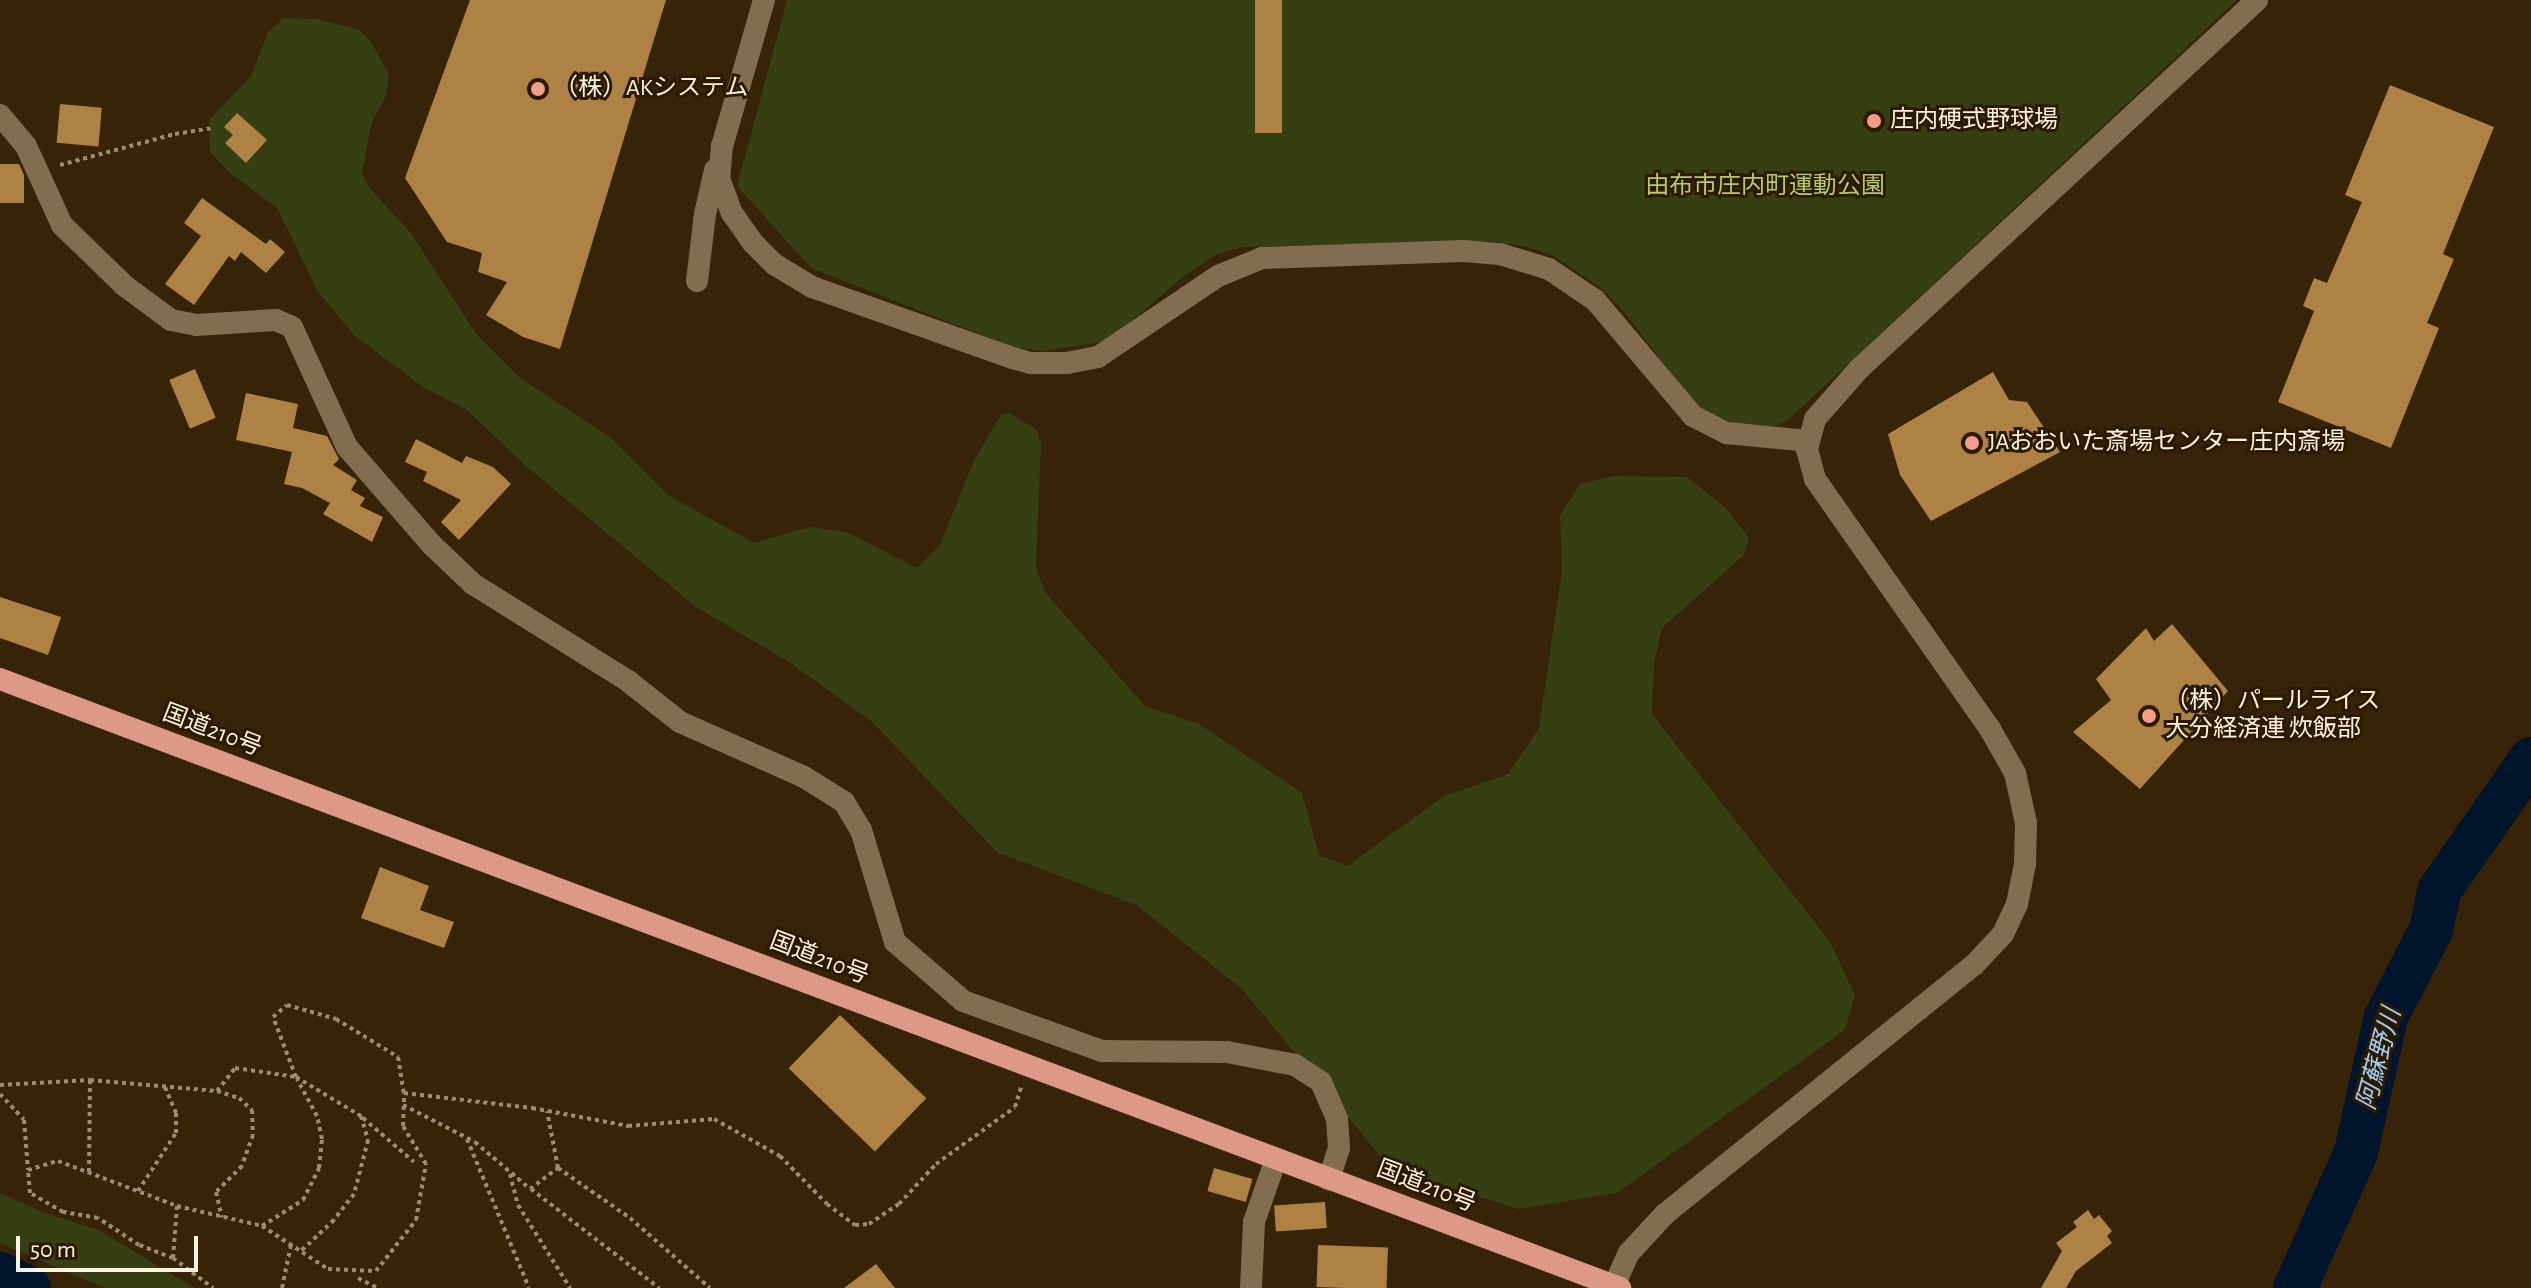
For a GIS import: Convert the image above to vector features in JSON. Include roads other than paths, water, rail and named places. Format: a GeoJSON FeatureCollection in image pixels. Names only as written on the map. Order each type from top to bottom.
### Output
{"type":"FeatureCollection","features":[{"type":"Feature","properties":{"kind":"highway","name":"国道210号"},"geometry":{"type":"LineString","coordinates":[[0,679],[1617,1287]]}},
{"type":"Feature","properties":{"kind":"street"},"geometry":{"type":"LineString","coordinates":[[697,281],[705,214],[764,0]]}},
{"type":"Feature","properties":{"kind":"street"},"geometry":{"type":"LineString","coordinates":[[1617,1287],[1629,1253],[1665,1214],[1974,965],[2003,934],[2017,904],[2027,834],[2025,810],[2015,773],[1990,729],[1815,479],[1808,441],[1820,411],[1859,369],[2257,0]]}},
{"type":"Feature","properties":{"kind":"street"},"geometry":{"type":"LineString","coordinates":[[0,115],[26,146],[62,225],[125,286],[171,320],[196,325],[276,320],[292,327],[347,447],[432,545],[473,584],[620,676],[680,722],[804,777],[844,802],[861,830],[895,942],[963,1001],[1102,1051],[1227,1052],[1295,1065],[1321,1082],[1337,1119],[1339,1148],[1329,1179]]}},
{"type":"Feature","properties":{"kind":"street"},"geometry":{"type":"LineString","coordinates":[[722,146],[719,178],[732,213],[753,243],[785,272],[812,287],[1022,361],[1067,363],[1098,357],[1218,276],[1262,258],[1484,252],[1530,261],[1581,289],[1608,313],[1693,416],[1737,435],[1808,441]]}},
{"type":"Feature","properties":{"kind":"street"},"geometry":{"type":"LineString","coordinates":[[1251,1288],[1254,1222],[1276,1159]]}},
{"type":"Feature","properties":{"kind":"waterway","name":"阿蘇野川"},"geometry":{"type":"LineString","coordinates":[[2295,1288],[2356,1152],[2386,1017],[2431,930],[2439,891],[2531,759]]}},
{"type":"Feature","properties":{"kind":"waterway","name":"阿蘇野川"},"geometry":{"type":"LineString","coordinates":[[0,1274],[29,1288]]}},
{"type":"Feature","properties":{"kind":"place","name":"（株）AKシステム"},"geometry":{"type":"Point","coordinates":[538,89]}},
{"type":"Feature","properties":{"kind":"place","name":"庄内硬式野球場"},"geometry":{"type":"Point","coordinates":[1874,121]}},
{"type":"Feature","properties":{"kind":"place","name":"JAおおいた斎場センター庄内斎場"},"geometry":{"type":"Point","coordinates":[1972,443]}},
{"type":"Feature","properties":{"kind":"place","name":"（株）パールライス 大分経済連 炊飯部"},"geometry":{"type":"Point","coordinates":[2149,716]}},
{"type":"Feature","properties":{"kind":"park label","name":"由布市庄内町運動公園"},"geometry":{"type":"Point","coordinates":[1765,187]}}]}
